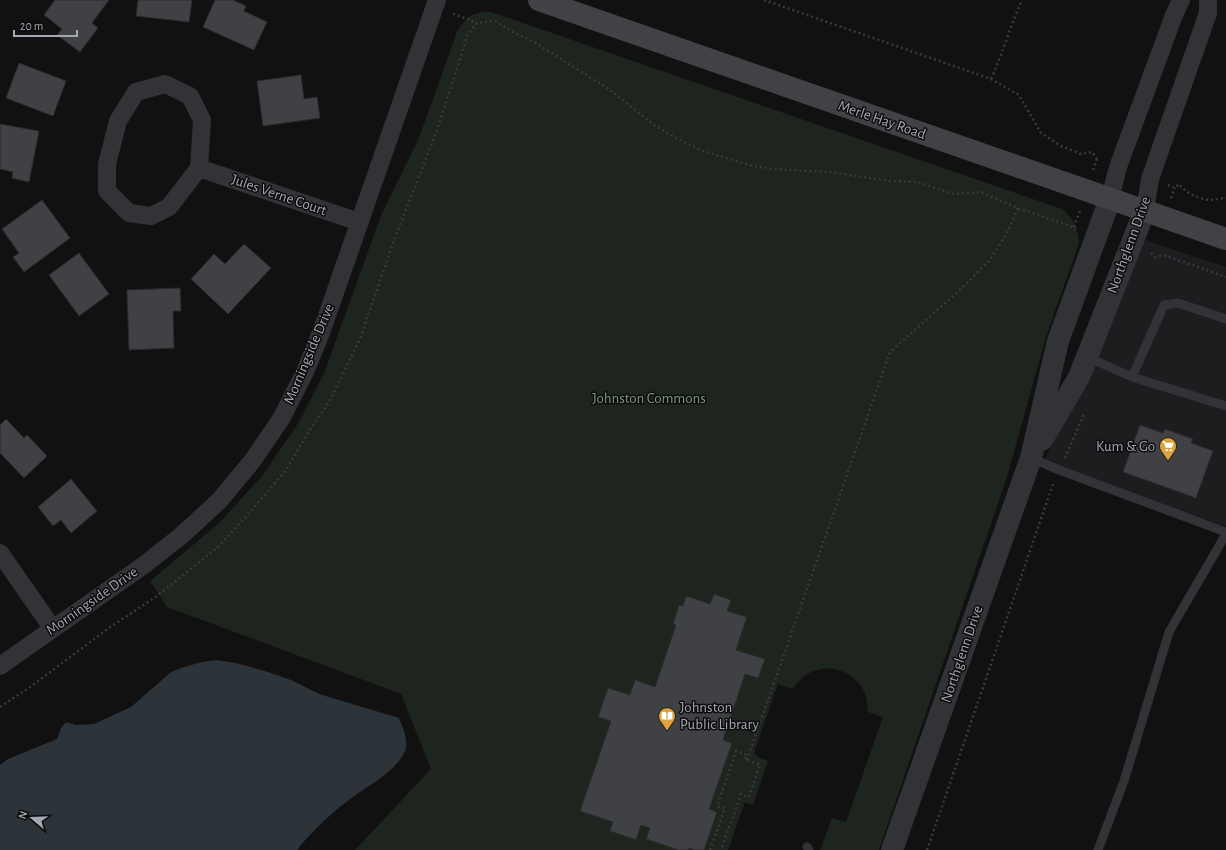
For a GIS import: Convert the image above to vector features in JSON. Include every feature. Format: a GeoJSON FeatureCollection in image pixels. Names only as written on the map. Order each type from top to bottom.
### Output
{"type":"FeatureCollection","features":[{"type":"Feature","properties":{"kind":"main road","name":"Merle Hay Road"},"geometry":{"type":"LineString","coordinates":[[539,0],[1226,239]]}},
{"type":"Feature","properties":{"kind":"street","name":"Morningside Drive"},"geometry":{"type":"LineString","coordinates":[[0,666],[144,565],[182,535],[218,501],[253,460],[281,418],[305,372],[322,330],[437,0]]}},
{"type":"Feature","properties":{"kind":"street","name":"Northglenn Drive"},"geometry":{"type":"LineString","coordinates":[[892,850],[1031,458],[1058,341],[1110,199],[1118,167],[1174,15],[1181,0]]}},
{"type":"Feature","properties":{"kind":"street","name":"Northglenn Drive"},"geometry":{"type":"LineString","coordinates":[[1031,458],[1079,377],[1145,210],[1150,179],[1208,14],[1208,0]]}},
{"type":"Feature","properties":{"kind":"street"},"geometry":{"type":"LineString","coordinates":[[165,84],[190,96],[202,120],[199,168],[169,207],[151,216],[129,213],[108,191],[107,164],[118,121],[136,92],[165,84]]}},
{"type":"Feature","properties":{"kind":"street","name":"Jules Verne Court"},"geometry":{"type":"LineString","coordinates":[[199,168],[359,222]]}},
{"type":"Feature","properties":{"kind":"street"},"geometry":{"type":"LineString","coordinates":[[0,553],[53,629]]}},
{"type":"Feature","properties":{"kind":"lane"},"geometry":{"type":"LineString","coordinates":[[1132,377],[1164,305],[1178,303],[1226,319]]}},
{"type":"Feature","properties":{"kind":"lane"},"geometry":{"type":"LineString","coordinates":[[1087,357],[1132,377],[1226,406]]}},
{"type":"Feature","properties":{"kind":"lane"},"geometry":{"type":"LineString","coordinates":[[1031,458],[1226,533],[1169,632],[1124,781],[1098,850]]}},
{"type":"Feature","properties":{"kind":"path"},"geometry":{"type":"LineString","coordinates":[[764,0],[991,79],[1019,96],[1041,133],[1061,146],[1081,154],[1092,152],[1097,159],[1118,167]]}},
{"type":"Feature","properties":{"kind":"path"},"geometry":{"type":"LineString","coordinates":[[991,79],[1022,0]]}},
{"type":"Feature","properties":{"kind":"path"},"geometry":{"type":"LineString","coordinates":[[475,25],[477,23],[495,21],[511,31],[534,42],[610,90],[654,125],[703,151],[749,165],[767,168],[830,172],[917,182],[954,194],[981,192],[1018,208],[1074,227]]}},
{"type":"Feature","properties":{"kind":"path"},"geometry":{"type":"LineString","coordinates":[[1150,179],[1175,188],[1179,184],[1183,189],[1193,195],[1210,200],[1226,198]]}},
{"type":"Feature","properties":{"kind":"path"},"geometry":{"type":"LineString","coordinates":[[747,760],[890,352],[962,288],[990,260],[1007,233],[1018,208]]}},
{"type":"Feature","properties":{"kind":"path"},"geometry":{"type":"LineString","coordinates":[[1152,254],[1155,257],[1164,255],[1226,277]]}},
{"type":"Feature","properties":{"kind":"path"},"geometry":{"type":"LineString","coordinates":[[926,850],[1051,487],[1059,470]]}},
{"type":"Feature","properties":{"kind":"path"},"geometry":{"type":"LineString","coordinates":[[710,850],[725,808],[717,806],[736,751],[746,755],[745,760],[747,760]]}},
{"type":"Feature","properties":{"kind":"path"},"geometry":{"type":"LineString","coordinates":[[722,850],[741,794],[749,797],[760,765],[747,760]]}},
{"type":"Feature","properties":{"kind":"shaded area"},"geometry":{"type":"Polygon","coordinates":[[[1141,239],[1226,267],[1226,526],[1059,470],[1043,463],[1081,387],[1141,239]]]}},
{"type":"Feature","properties":{"kind":"shaded area"},"geometry":{"type":"Polygon","coordinates":[[[217,660],[236,663],[265,671],[291,680],[319,694],[399,718],[404,731],[406,749],[400,760],[388,772],[346,802],[325,820],[298,850],[0,850],[0,765],[8,759],[57,739],[61,728],[66,722],[76,725],[94,724],[131,707],[171,672],[202,662],[217,660]]]}},
{"type":"Feature","properties":{"kind":"green space","name":"Johnston Commons"},"geometry":{"type":"Polygon","coordinates":[[[491,12],[1062,209],[1075,224],[1079,243],[1046,337],[1007,477],[879,850],[820,850],[832,818],[846,822],[883,717],[868,712],[865,693],[860,684],[845,673],[827,668],[809,673],[801,679],[793,689],[778,684],[754,753],[760,758],[768,761],[753,805],[745,802],[728,850],[355,850],[431,769],[401,694],[167,607],[150,581],[218,524],[262,476],[299,422],[325,371],[382,213],[417,142],[458,29],[471,15],[491,12]]]}},
{"type":"Feature","properties":{"kind":"building"},"geometry":{"type":"Polygon","coordinates":[[[55,0],[109,0],[92,23],[98,28],[80,52],[57,35],[62,29],[44,15],[55,0]]]}},
{"type":"Feature","properties":{"kind":"building"},"geometry":{"type":"Polygon","coordinates":[[[138,0],[192,0],[189,22],[136,16],[138,0]]]}},
{"type":"Feature","properties":{"kind":"building"},"geometry":{"type":"Polygon","coordinates":[[[215,0],[233,0],[246,6],[244,11],[267,22],[254,50],[203,27],[215,0]]]}},
{"type":"Feature","properties":{"kind":"building"},"geometry":{"type":"Polygon","coordinates":[[[19,63],[66,81],[53,116],[6,98],[19,63]]]}},
{"type":"Feature","properties":{"kind":"building"},"geometry":{"type":"Polygon","coordinates":[[[301,75],[304,99],[317,97],[320,118],[263,126],[257,81],[301,75]]]}},
{"type":"Feature","properties":{"kind":"building"},"geometry":{"type":"Polygon","coordinates":[[[0,124],[39,131],[29,182],[12,178],[13,172],[0,169],[0,124]]]}},
{"type":"Feature","properties":{"kind":"building"},"geometry":{"type":"Polygon","coordinates":[[[42,200],[70,238],[24,272],[13,257],[19,253],[2,229],[42,200]]]}},
{"type":"Feature","properties":{"kind":"building"},"geometry":{"type":"Polygon","coordinates":[[[244,244],[271,268],[228,314],[191,279],[214,254],[225,264],[244,244]]]}},
{"type":"Feature","properties":{"kind":"building"},"geometry":{"type":"Polygon","coordinates":[[[79,253],[109,294],[79,316],[49,275],[79,253]]]}},
{"type":"Feature","properties":{"kind":"building"},"geometry":{"type":"Polygon","coordinates":[[[180,288],[181,311],[173,311],[174,348],[129,350],[127,290],[180,288]]]}},
{"type":"Feature","properties":{"kind":"building"},"geometry":{"type":"Polygon","coordinates":[[[6,419],[24,438],[27,435],[47,456],[24,478],[0,453],[0,425],[6,419]]]}},
{"type":"Feature","properties":{"kind":"building","name":"Kum & Go"},"geometry":{"type":"Polygon","coordinates":[[[1140,425],[1163,433],[1165,429],[1193,439],[1191,443],[1213,451],[1196,498],[1123,472],[1140,425]]]}},
{"type":"Feature","properties":{"kind":"building"},"geometry":{"type":"Polygon","coordinates":[[[71,479],[97,511],[71,533],[61,520],[53,526],[38,507],[71,479]]]}},
{"type":"Feature","properties":{"kind":"building","name":"Johnston Public Library"},"geometry":{"type":"Polygon","coordinates":[[[714,594],[731,600],[727,611],[747,617],[736,650],[765,659],[758,678],[745,674],[723,740],[732,743],[709,809],[717,812],[704,850],[689,848],[688,850],[678,850],[646,839],[650,828],[641,825],[636,840],[610,831],[613,822],[580,811],[611,721],[598,717],[608,688],[630,695],[635,680],[655,687],[676,625],[673,624],[679,605],[683,606],[686,596],[710,604],[714,594]]]}},
{"type":"Feature","properties":{"kind":"place","name":"Kum & Go"},"geometry":{"type":"Point","coordinates":[1168,461]}},
{"type":"Feature","properties":{"kind":"place","name":"Johnston Public Library"},"geometry":{"type":"Point","coordinates":[667,731]}}]}
